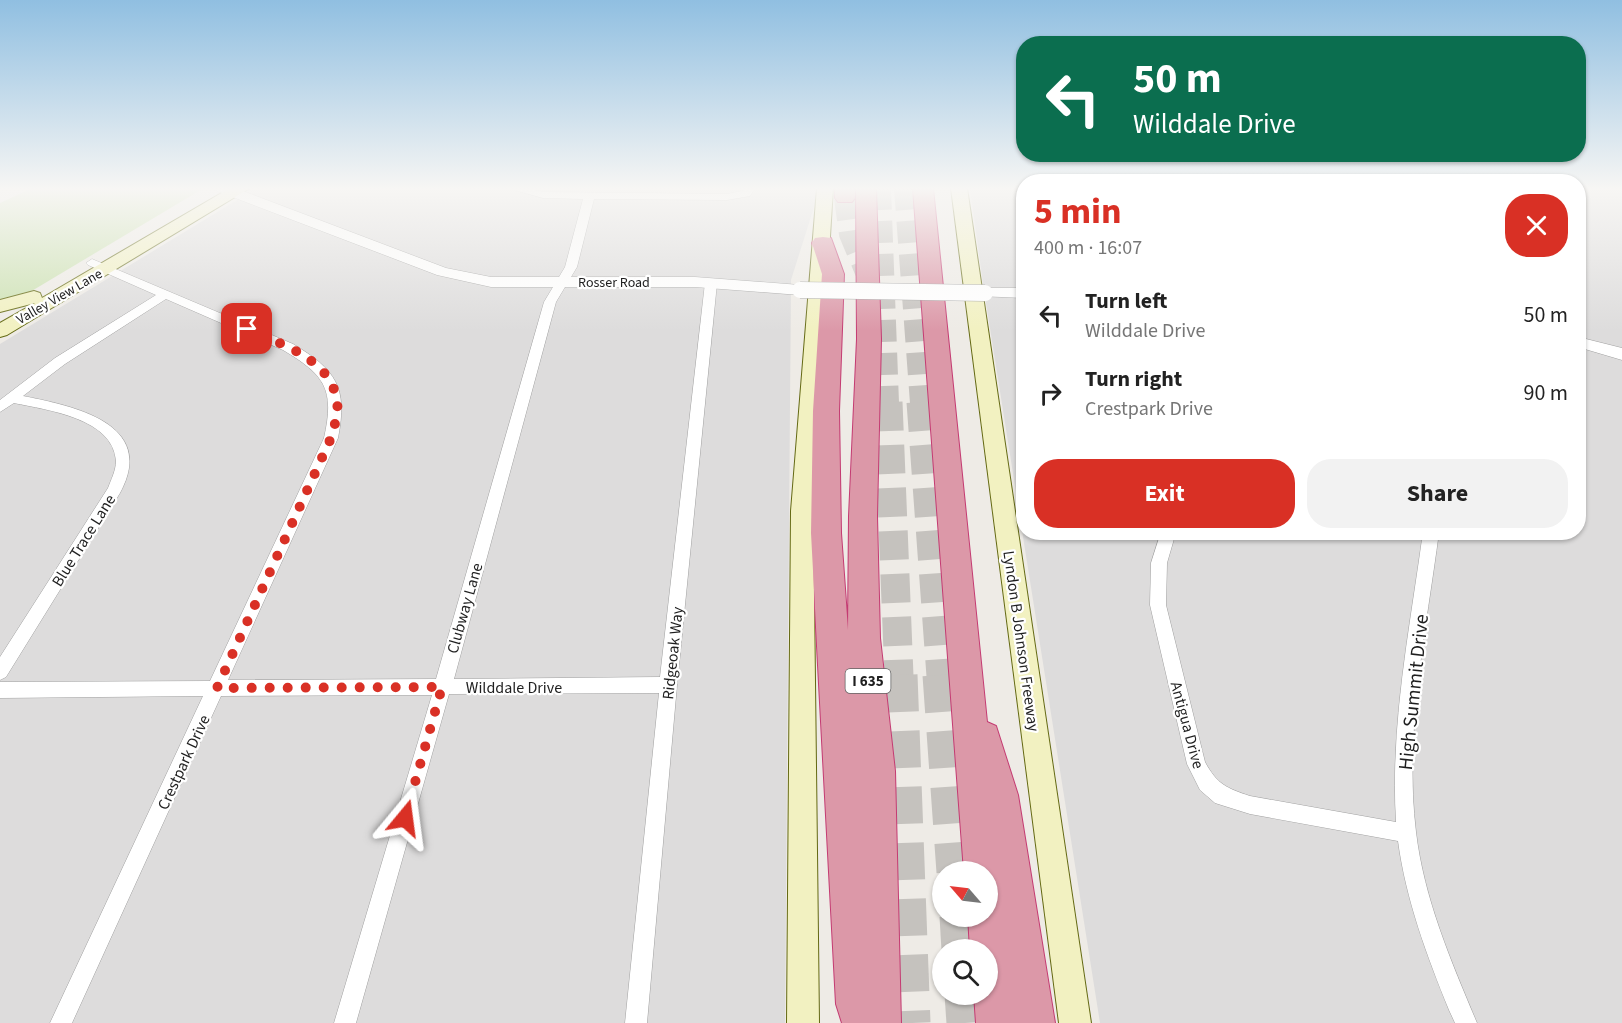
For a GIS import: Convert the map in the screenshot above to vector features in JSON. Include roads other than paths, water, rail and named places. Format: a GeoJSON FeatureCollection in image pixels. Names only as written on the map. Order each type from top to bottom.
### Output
{"type":"FeatureCollection","features":[{"type":"Feature","properties":{"kind":"highway","name":"I 635"},"geometry":{"type":"LineString","coordinates":[[867,236],[869,339],[863,516],[864,638],[877,771],[880,1023]]}},
{"type":"Feature","properties":{"kind":"highway"},"geometry":{"type":"LineString","coordinates":[[926,236],[982,861]]}},
{"type":"Feature","properties":{"kind":"highway"},"geometry":{"type":"LineString","coordinates":[[927,252],[936,236]]}},
{"type":"Feature","properties":{"kind":"highway"},"geometry":{"type":"LineString","coordinates":[[823,243],[833,274],[826,478],[830,618],[857,1004],[863,1023]]}},
{"type":"Feature","properties":{"kind":"highway"},"geometry":{"type":"LineString","coordinates":[[964,665],[1000,795],[1034,1023]]}},
{"type":"Feature","properties":{"kind":"highway"},"geometry":{"type":"LineString","coordinates":[[988,927],[997,1023]]}},
{"type":"Feature","properties":{"kind":"main road","name":"Valley View Lane"},"geometry":{"type":"LineString","coordinates":[[0,331],[99,266],[150,236]]}},
{"type":"Feature","properties":{"kind":"main road"},"geometry":{"type":"LineString","coordinates":[[803,1023],[802,510],[805,434],[823,236]]}},
{"type":"Feature","properties":{"kind":"main road","name":"Lyndon B Johnson Freeway"},"geometry":{"type":"LineString","coordinates":[[966,236],[1075,1023]]}},
{"type":"Feature","properties":{"kind":"main road","name":"Valley View Lane"},"geometry":{"type":"LineString","coordinates":[[0,317],[34,297],[99,266]]}},
{"type":"Feature","properties":{"kind":"main road"},"geometry":{"type":"LineString","coordinates":[[0,306],[34,297]]}},
{"type":"Feature","properties":{"kind":"street","name":"Rosser Road"},"geometry":{"type":"LineString","coordinates":[[351,236],[457,277],[491,282],[711,283],[800,290],[1016,293]]}},
{"type":"Feature","properties":{"kind":"street","name":"Clubway Lane"},"geometry":{"type":"LineString","coordinates":[[345,1023],[550,302],[571,267],[579,236]]}},
{"type":"Feature","properties":{"kind":"street","name":"Crestpark Drive"},"geometry":{"type":"LineString","coordinates":[[61,1023],[331,438],[337,416],[337,400],[323,370],[308,359],[288,347],[99,266]]}},
{"type":"Feature","properties":{"kind":"street","name":"Ridgeoak Way"},"geometry":{"type":"LineString","coordinates":[[636,1023],[668,685],[711,283]]}},
{"type":"Feature","properties":{"kind":"street"},"geometry":{"type":"LineString","coordinates":[[6,402],[60,361],[166,294]]}},
{"type":"Feature","properties":{"kind":"street"},"geometry":{"type":"LineString","coordinates":[[1586,344],[1622,354]]}},
{"type":"Feature","properties":{"kind":"street","name":"Blue Trace Lane"},"geometry":{"type":"LineString","coordinates":[[0,672],[115,489],[123,462],[118,442],[106,426],[74,414],[6,402]]}},
{"type":"Feature","properties":{"kind":"street","name":"Antigua Drive"},"geometry":{"type":"LineString","coordinates":[[1166,540],[1159,563],[1158,605],[1196,764],[1208,784],[1222,796],[1250,805],[1406,833]]}},
{"type":"Feature","properties":{"kind":"street","name":"High Summit Drive"},"geometry":{"type":"LineString","coordinates":[[1430,540],[1406,728],[1403,777],[1406,833],[1418,885],[1437,949],[1466,1023]]}},
{"type":"Feature","properties":{"kind":"street","name":"Wilddale Drive"},"geometry":{"type":"LineString","coordinates":[[0,690],[668,685]]}},
{"type":"Feature","properties":{"kind":"tunnel"},"geometry":{"type":"LineString","coordinates":[[851,236],[871,284]]}},
{"type":"Feature","properties":{"kind":"tunnel"},"geometry":{"type":"LineString","coordinates":[[882,236],[888,403]]}},
{"type":"Feature","properties":{"kind":"tunnel"},"geometry":{"type":"LineString","coordinates":[[909,236],[921,403]]}},
{"type":"Feature","properties":{"kind":"tunnel"},"geometry":{"type":"LineString","coordinates":[[888,402],[899,676]]}},
{"type":"Feature","properties":{"kind":"tunnel"},"geometry":{"type":"LineString","coordinates":[[921,402],[941,676]]}},
{"type":"Feature","properties":{"kind":"tunnel"},"geometry":{"type":"LineString","coordinates":[[899,675],[912,1023]]}},
{"type":"Feature","properties":{"kind":"tunnel"},"geometry":{"type":"LineString","coordinates":[[941,675],[954,861]]}},
{"type":"Feature","properties":{"kind":"tunnel"},"geometry":{"type":"LineString","coordinates":[[959,927],[959,939]]}},
{"type":"Feature","properties":{"kind":"tunnel"},"geometry":{"type":"LineString","coordinates":[[964,1005],[965,1023]]}}]}
